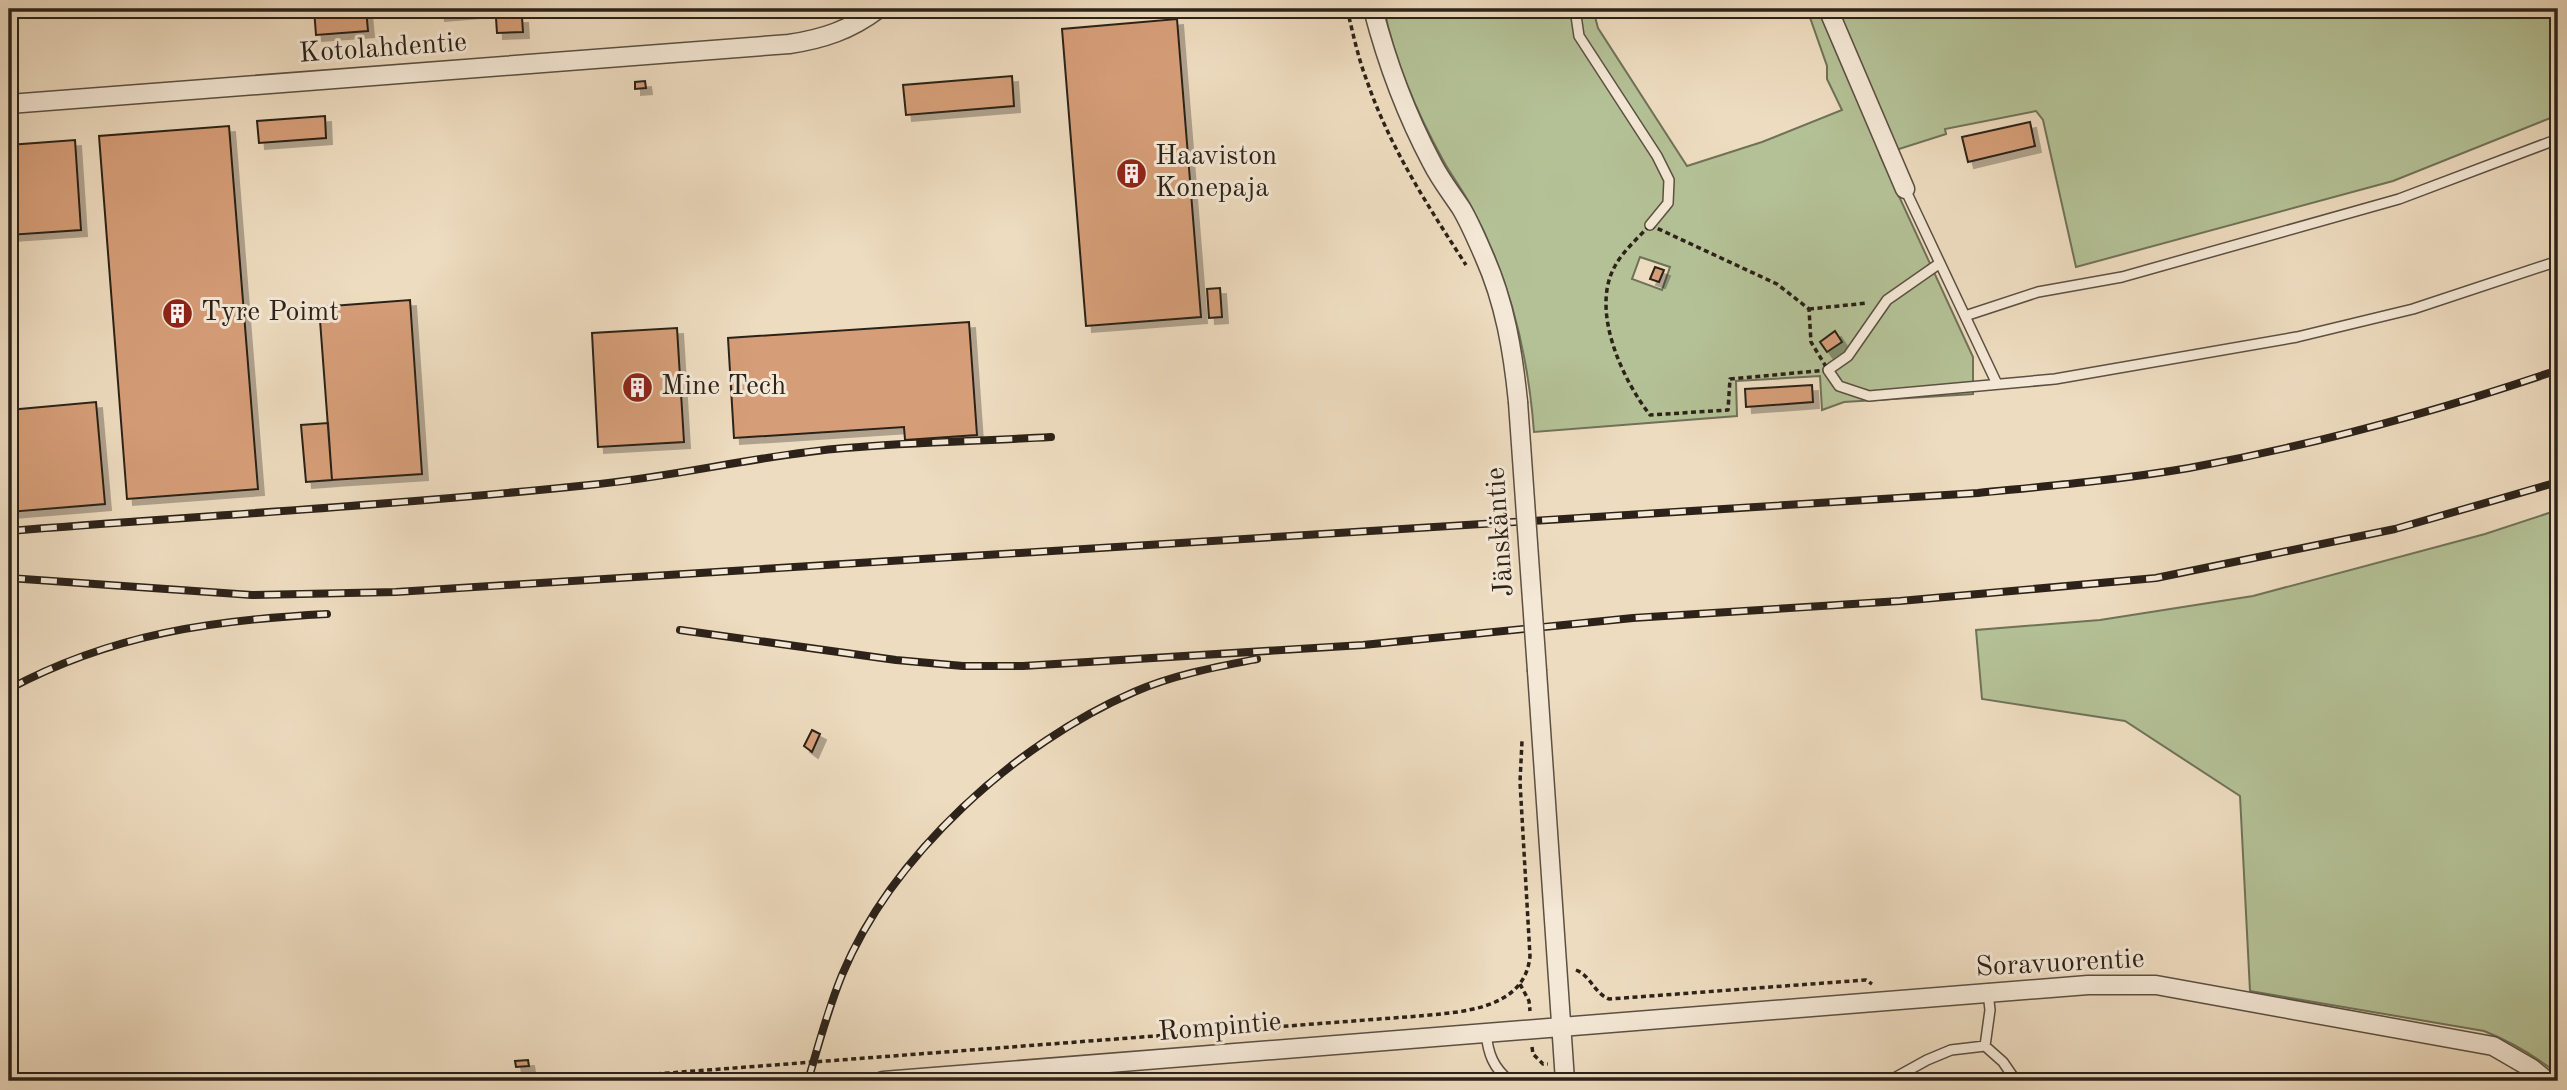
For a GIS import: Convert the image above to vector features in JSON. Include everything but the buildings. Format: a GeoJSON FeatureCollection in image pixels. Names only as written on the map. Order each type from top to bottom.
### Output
{"type":"FeatureCollection","features":[{"type":"Feature","properties":{"kind":"street","name":"Kotolahdentie"},"geometry":{"type":"LineString","coordinates":[[9,104],[789,44],[841,33],[878,9]]}},
{"type":"Feature","properties":{"kind":"street","name":"Jänskäntie"},"geometry":{"type":"LineString","coordinates":[[1373,9],[1391,72],[1410,118],[1433,166],[1463,212],[1485,258],[1499,294],[1514,363],[1564,1072]]}},
{"type":"Feature","properties":{"kind":"street"},"geometry":{"type":"LineString","coordinates":[[1828,9],[1905,189]]}},
{"type":"Feature","properties":{"kind":"street","name":"Soravuorentie"},"geometry":{"type":"LineString","coordinates":[[1561,1027],[2088,985],[2156,985],[2493,1046],[2531,1068],[2547,1081]]}},
{"type":"Feature","properties":{"kind":"street","name":"Rompintie"},"geometry":{"type":"LineString","coordinates":[[883,1081],[1561,1027]]}},
{"type":"Feature","properties":{"kind":"lane"},"geometry":{"type":"LineString","coordinates":[[1575,9],[1579,36],[1657,156],[1669,180],[1668,203],[1650,225]]}},
{"type":"Feature","properties":{"kind":"lane"},"geometry":{"type":"LineString","coordinates":[[1965,316],[2038,292],[2122,277],[2399,199],[2558,139]]}},
{"type":"Feature","properties":{"kind":"lane"},"geometry":{"type":"LineString","coordinates":[[1905,189],[1997,384]]}},
{"type":"Feature","properties":{"kind":"lane"},"geometry":{"type":"LineString","coordinates":[[1940,262],[1887,300],[1848,356],[1828,370],[1839,386],[1869,396],[2055,379],[2297,337],[2413,309],[2558,261]]}},
{"type":"Feature","properties":{"kind":"lane"},"geometry":{"type":"LineString","coordinates":[[1985,1046],[1990,1010],[1988,993]]}},
{"type":"Feature","properties":{"kind":"lane"},"geometry":{"type":"LineString","coordinates":[[1486,1033],[1489,1055],[1502,1075],[1510,1081]]}},
{"type":"Feature","properties":{"kind":"lane"},"geometry":{"type":"LineString","coordinates":[[1889,1081],[1927,1060],[1951,1051],[1985,1046],[2003,1062],[2016,1081]]}},
{"type":"Feature","properties":{"kind":"path"},"geometry":{"type":"LineString","coordinates":[[1347,9],[1366,81],[1386,129],[1412,179],[1466,265]]}},
{"type":"Feature","properties":{"kind":"path"},"geometry":{"type":"LineString","coordinates":[[1809,309],[1811,342],[1828,370],[1730,379],[1728,410],[1650,415],[1633,394],[1612,342],[1605,309],[1607,288],[1615,265],[1650,225],[1777,284],[1809,309],[1887,300]]}},
{"type":"Feature","properties":{"kind":"path"},"geometry":{"type":"LineString","coordinates":[[564,1081],[1472,1011],[1491,1005],[1520,984],[1529,970],[1520,782],[1523,731]]}},
{"type":"Feature","properties":{"kind":"path"},"geometry":{"type":"LineString","coordinates":[[1557,968],[1580,971],[1587,975],[1601,996],[1609,999],[1866,980],[1900,1000]]}},
{"type":"Feature","properties":{"kind":"path"},"geometry":{"type":"LineString","coordinates":[[1520,984],[1529,1001],[1533,1054],[1543,1064],[1564,1072]]}},
{"type":"Feature","properties":{"kind":"green space"},"geometry":{"type":"Polygon","coordinates":[[[1384,9],[1593,9],[1598,28],[1687,166],[1762,142],[1842,110],[1827,79],[1827,66],[1807,9],[2558,9],[2558,115],[2393,181],[2076,267],[2043,120],[2036,111],[1945,129],[1946,134],[1880,155],[1973,357],[1973,394],[1844,402],[1822,410],[1820,376],[1736,381],[1737,416],[1534,432],[1522,345],[1497,261],[1466,196],[1425,126],[1408,88],[1384,9]],[[1640,257],[1632,279],[1662,290],[1670,267],[1640,257]]]}},
{"type":"Feature","properties":{"kind":"green space"},"geometry":{"type":"Polygon","coordinates":[[[2558,510],[2558,1074],[2523,1050],[2484,1031],[2250,991],[2240,796],[2125,721],[1982,699],[1976,630],[2100,620],[2253,596],[2485,534],[2558,510]]]}},
{"type":"Feature","properties":{"kind":"railway"},"geometry":{"type":"LineString","coordinates":[[9,578],[252,595],[396,592],[1978,493],[2136,476],[2236,459],[2375,426],[2558,370]]}},
{"type":"Feature","properties":{"kind":"railway"},"geometry":{"type":"LineString","coordinates":[[9,531],[589,485],[845,448],[1051,437]]}},
{"type":"Feature","properties":{"kind":"railway"},"geometry":{"type":"LineString","coordinates":[[680,630],[896,660],[963,666],[1023,666],[1363,645],[1633,618],[1900,601],[2156,578],[2395,529],[2558,482]]}},
{"type":"Feature","properties":{"kind":"railway"},"geometry":{"type":"LineString","coordinates":[[9,689],[86,655],[164,633],[243,621],[327,614]]}},
{"type":"Feature","properties":{"kind":"railway"},"geometry":{"type":"LineString","coordinates":[[808,1081],[837,988],[864,930],[892,887],[925,846],[962,808],[1003,772],[1090,714],[1134,692],[1164,681],[1257,659]]}},
{"type":"Feature","properties":{"kind":"place","name":"Haaviston Konepaja"},"geometry":{"type":"Point","coordinates":[1132,173]}},
{"type":"Feature","properties":{"kind":"place","name":"Tyre Poimt"},"geometry":{"type":"Point","coordinates":[178,313]}},
{"type":"Feature","properties":{"kind":"place","name":"Mine Tech"},"geometry":{"type":"Point","coordinates":[638,387]}}]}
